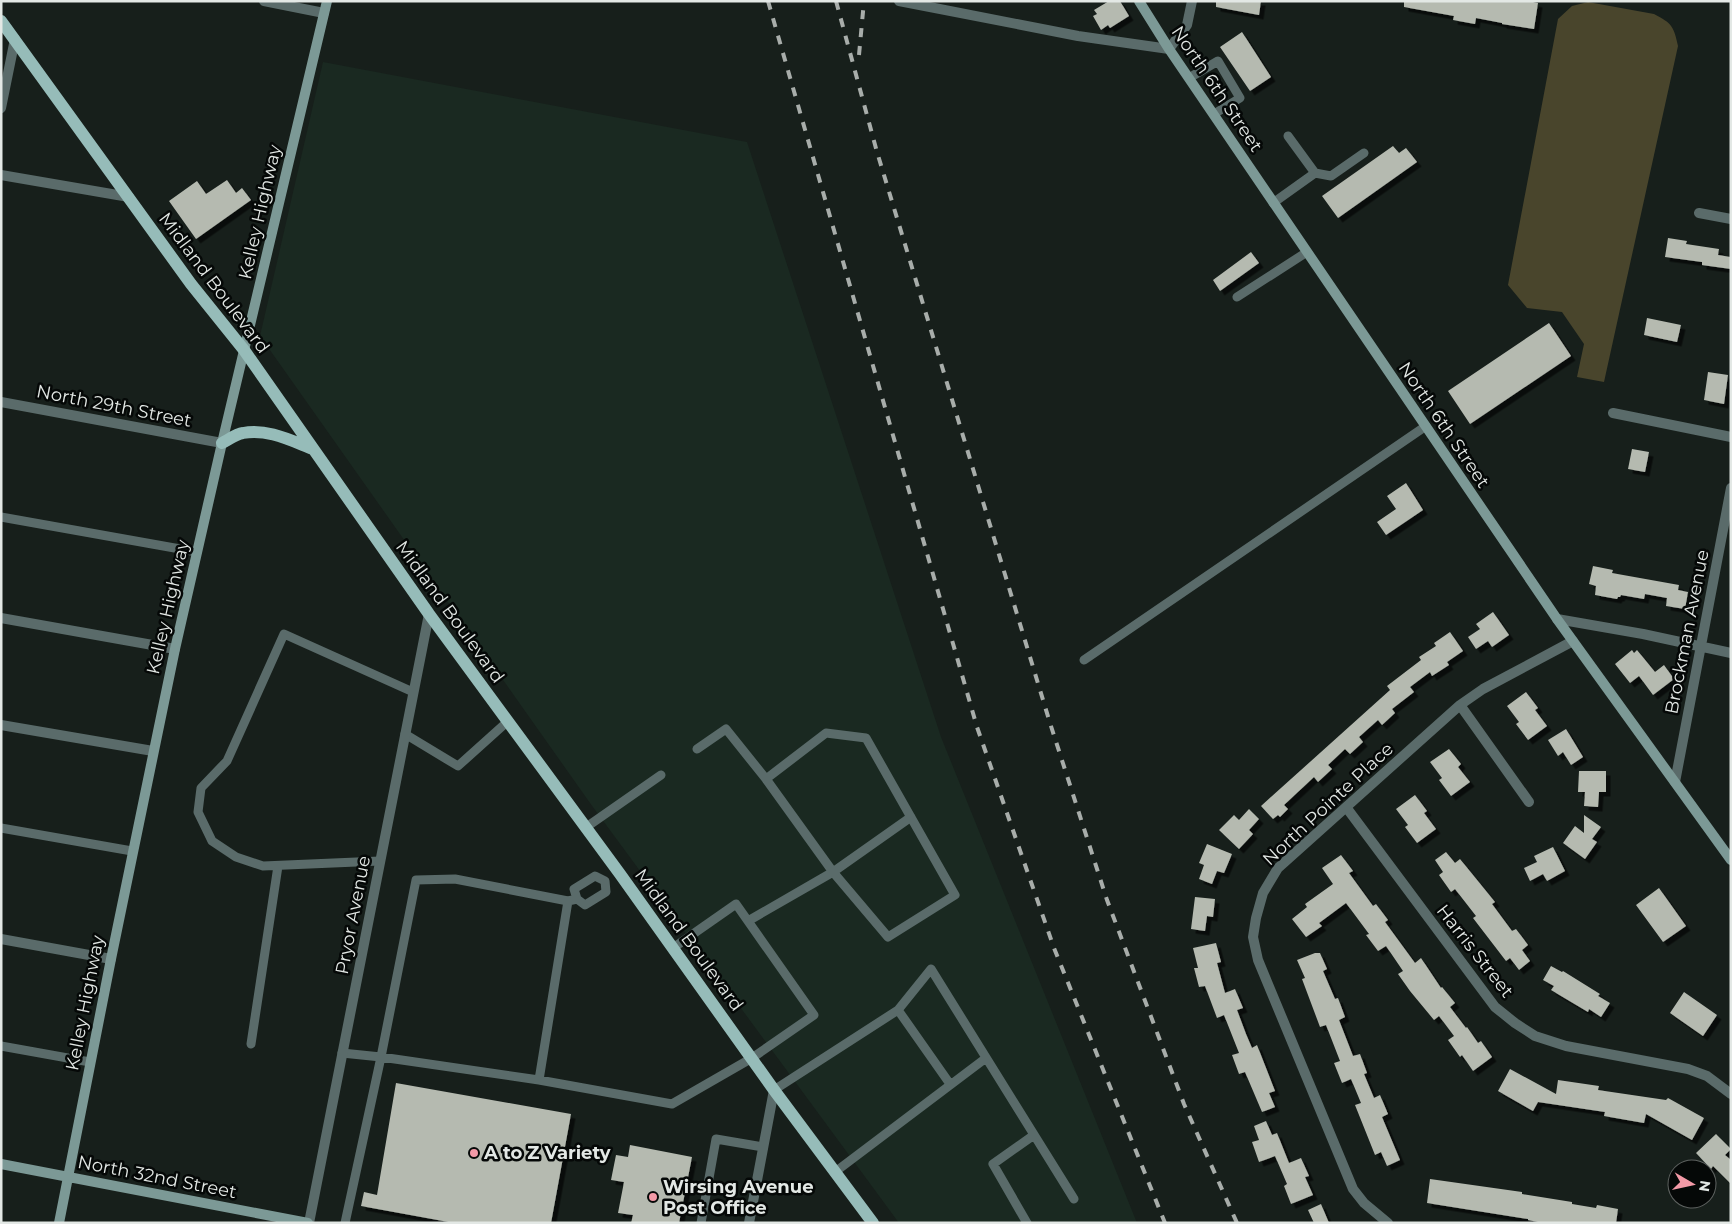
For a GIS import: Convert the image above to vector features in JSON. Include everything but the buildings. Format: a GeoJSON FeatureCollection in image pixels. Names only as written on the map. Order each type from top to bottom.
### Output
{"type":"FeatureCollection","features":[{"type":"Feature","properties":{"kind":"main road","name":"Midland Boulevard"},"geometry":{"type":"LineString","coordinates":[[1,21],[130,197],[191,284],[244,350],[429,614],[620,874],[774,1090],[873,1223]]}},
{"type":"Feature","properties":{"kind":"main road"},"geometry":{"type":"LineString","coordinates":[[222,443],[242,433],[259,432],[278,436],[313,449]]}},
{"type":"Feature","properties":{"kind":"street"},"geometry":{"type":"LineString","coordinates":[[264,1],[324,12]]}},
{"type":"Feature","properties":{"kind":"street","name":"Kelley Highway"},"geometry":{"type":"LineString","coordinates":[[59,1223],[110,958],[175,649],[327,1]]}},
{"type":"Feature","properties":{"kind":"street"},"geometry":{"type":"LineString","coordinates":[[899,1],[1078,36],[1169,49],[1187,25],[1192,1]]}},
{"type":"Feature","properties":{"kind":"street","name":"North 6th Street"},"geometry":{"type":"LineString","coordinates":[[1139,1],[1169,49],[1557,620],[1731,860]]}},
{"type":"Feature","properties":{"kind":"street"},"geometry":{"type":"LineString","coordinates":[[1,108],[15,39]]}},
{"type":"Feature","properties":{"kind":"street"},"geometry":{"type":"LineString","coordinates":[[1,175],[130,197]]}},
{"type":"Feature","properties":{"kind":"street"},"geometry":{"type":"LineString","coordinates":[[1699,213],[1731,219]]}},
{"type":"Feature","properties":{"kind":"street","name":"North 29th Street"},"geometry":{"type":"LineString","coordinates":[[1,402],[222,443]]}},
{"type":"Feature","properties":{"kind":"street"},"geometry":{"type":"LineString","coordinates":[[1613,413],[1731,437]]}},
{"type":"Feature","properties":{"kind":"street","name":"Brockman Avenue"},"geometry":{"type":"LineString","coordinates":[[1675,782],[1731,488]]}},
{"type":"Feature","properties":{"kind":"street","name":"Pryor Avenue"},"geometry":{"type":"LineString","coordinates":[[308,1223],[429,614]]}},
{"type":"Feature","properties":{"kind":"street"},"geometry":{"type":"LineString","coordinates":[[1,618],[175,649]]}},
{"type":"Feature","properties":{"kind":"street"},"geometry":{"type":"LineString","coordinates":[[1557,620],[1643,634],[1731,652]]}},
{"type":"Feature","properties":{"kind":"street","name":"North Pointe Place"},"geometry":{"type":"LineString","coordinates":[[1388,1223],[1364,1204],[1353,1189],[1258,960],[1253,937],[1262,893],[1278,868],[1460,705],[1483,688],[1573,641]]}},
{"type":"Feature","properties":{"kind":"street"},"geometry":{"type":"LineString","coordinates":[[1460,705],[1528,802]]}},
{"type":"Feature","properties":{"kind":"street"},"geometry":{"type":"LineString","coordinates":[[1,725],[153,750]]}},
{"type":"Feature","properties":{"kind":"street","name":"Harris Street"},"geometry":{"type":"LineString","coordinates":[[1346,807],[1495,1006],[1515,1023],[1535,1036],[1566,1046],[1688,1069],[1708,1076],[1731,1094]]}},
{"type":"Feature","properties":{"kind":"street"},"geometry":{"type":"LineString","coordinates":[[1,939],[110,958]]}},
{"type":"Feature","properties":{"kind":"street"},"geometry":{"type":"LineString","coordinates":[[749,1223],[774,1090]]}},
{"type":"Feature","properties":{"kind":"street","name":"North 32nd Street"},"geometry":{"type":"LineString","coordinates":[[1,1164],[308,1223]]}},
{"type":"Feature","properties":{"kind":"lane"},"geometry":{"type":"LineString","coordinates":[[1190,78],[1218,61],[1240,98],[1214,114]]}},
{"type":"Feature","properties":{"kind":"lane"},"geometry":{"type":"LineString","coordinates":[[1288,136],[1315,174]]}},
{"type":"Feature","properties":{"kind":"lane"},"geometry":{"type":"LineString","coordinates":[[1273,202],[1315,174],[1330,176],[1364,153]]}},
{"type":"Feature","properties":{"kind":"lane"},"geometry":{"type":"LineString","coordinates":[[1236,297],[1307,252]]}},
{"type":"Feature","properties":{"kind":"lane"},"geometry":{"type":"LineString","coordinates":[[1084,660],[1426,426]]}},
{"type":"Feature","properties":{"kind":"lane"},"geometry":{"type":"LineString","coordinates":[[1,518],[197,552]]}},
{"type":"Feature","properties":{"kind":"lane"},"geometry":{"type":"LineString","coordinates":[[380,861],[264,866],[236,857],[212,841],[198,812],[201,788],[227,761],[284,634],[413,692]]}},
{"type":"Feature","properties":{"kind":"lane"},"geometry":{"type":"LineString","coordinates":[[404,734],[458,766],[507,722]]}},
{"type":"Feature","properties":{"kind":"lane"},"geometry":{"type":"LineString","coordinates":[[697,748],[726,728],[766,778],[833,872],[888,937],[955,895],[866,738],[826,733],[766,778]]}},
{"type":"Feature","properties":{"kind":"lane"},"geometry":{"type":"LineString","coordinates":[[585,828],[660,775]]}},
{"type":"Feature","properties":{"kind":"lane"},"geometry":{"type":"LineString","coordinates":[[748,921],[833,872],[911,817]]}},
{"type":"Feature","properties":{"kind":"lane"},"geometry":{"type":"LineString","coordinates":[[1,828],[132,851]]}},
{"type":"Feature","properties":{"kind":"lane"},"geometry":{"type":"LineString","coordinates":[[251,1044],[278,866]]}},
{"type":"Feature","properties":{"kind":"lane"},"geometry":{"type":"LineString","coordinates":[[605,881],[620,874]]}},
{"type":"Feature","properties":{"kind":"lane"},"geometry":{"type":"LineString","coordinates":[[539,1080],[574,889],[595,876],[605,881]]}},
{"type":"Feature","properties":{"kind":"lane"},"geometry":{"type":"LineString","coordinates":[[345,1223],[416,880],[456,879],[572,900],[585,905],[606,892],[605,881]]}},
{"type":"Feature","properties":{"kind":"lane"},"geometry":{"type":"LineString","coordinates":[[342,1053],[381,1056],[539,1080],[672,1104],[752,1058],[814,1015],[736,904],[673,948]]}},
{"type":"Feature","properties":{"kind":"lane"},"geometry":{"type":"LineString","coordinates":[[774,1090],[898,1010],[932,969],[1074,1199]]}},
{"type":"Feature","properties":{"kind":"lane"},"geometry":{"type":"LineString","coordinates":[[898,1010],[950,1084]]}},
{"type":"Feature","properties":{"kind":"lane"},"geometry":{"type":"LineString","coordinates":[[1,1046],[90,1062]]}},
{"type":"Feature","properties":{"kind":"lane"},"geometry":{"type":"LineString","coordinates":[[835,1172],[986,1058]]}},
{"type":"Feature","properties":{"kind":"lane"},"geometry":{"type":"LineString","coordinates":[[1027,1223],[993,1164],[1034,1135]]}},
{"type":"Feature","properties":{"kind":"lane"},"geometry":{"type":"LineString","coordinates":[[701,1223],[716,1139],[763,1147]]}},
{"type":"Feature","properties":{"kind":"shaded area"},"geometry":{"type":"Polygon","coordinates":[[[1588,2],[1654,14],[1671,26],[1678,46],[1604,382],[1577,377],[1584,344],[1562,312],[1527,308],[1508,285],[1558,19],[1572,6],[1588,2]]]}},
{"type":"Feature","properties":{"kind":"shaded area"},"geometry":{"type":"Polygon","coordinates":[[[323,62],[747,142],[941,737],[1137,1223],[899,1223],[590,803],[260,336],[323,62]]]}},
{"type":"Feature","properties":{"kind":"railway"},"geometry":{"type":"LineString","coordinates":[[768,1],[977,727],[1054,948],[1165,1223]]}},
{"type":"Feature","properties":{"kind":"railway"},"geometry":{"type":"LineString","coordinates":[[836,1],[877,152],[1050,723],[1107,900],[1184,1104],[1237,1223]]}},
{"type":"Feature","properties":{"kind":"railway"},"geometry":{"type":"LineString","coordinates":[[859,55],[864,1]]}},
{"type":"Feature","properties":{"kind":"place","name":"A to Z Variety"},"geometry":{"type":"Point","coordinates":[474,1153]}},
{"type":"Feature","properties":{"kind":"place","name":"Wirsing Avenue Post Office"},"geometry":{"type":"Point","coordinates":[653,1197]}}]}
